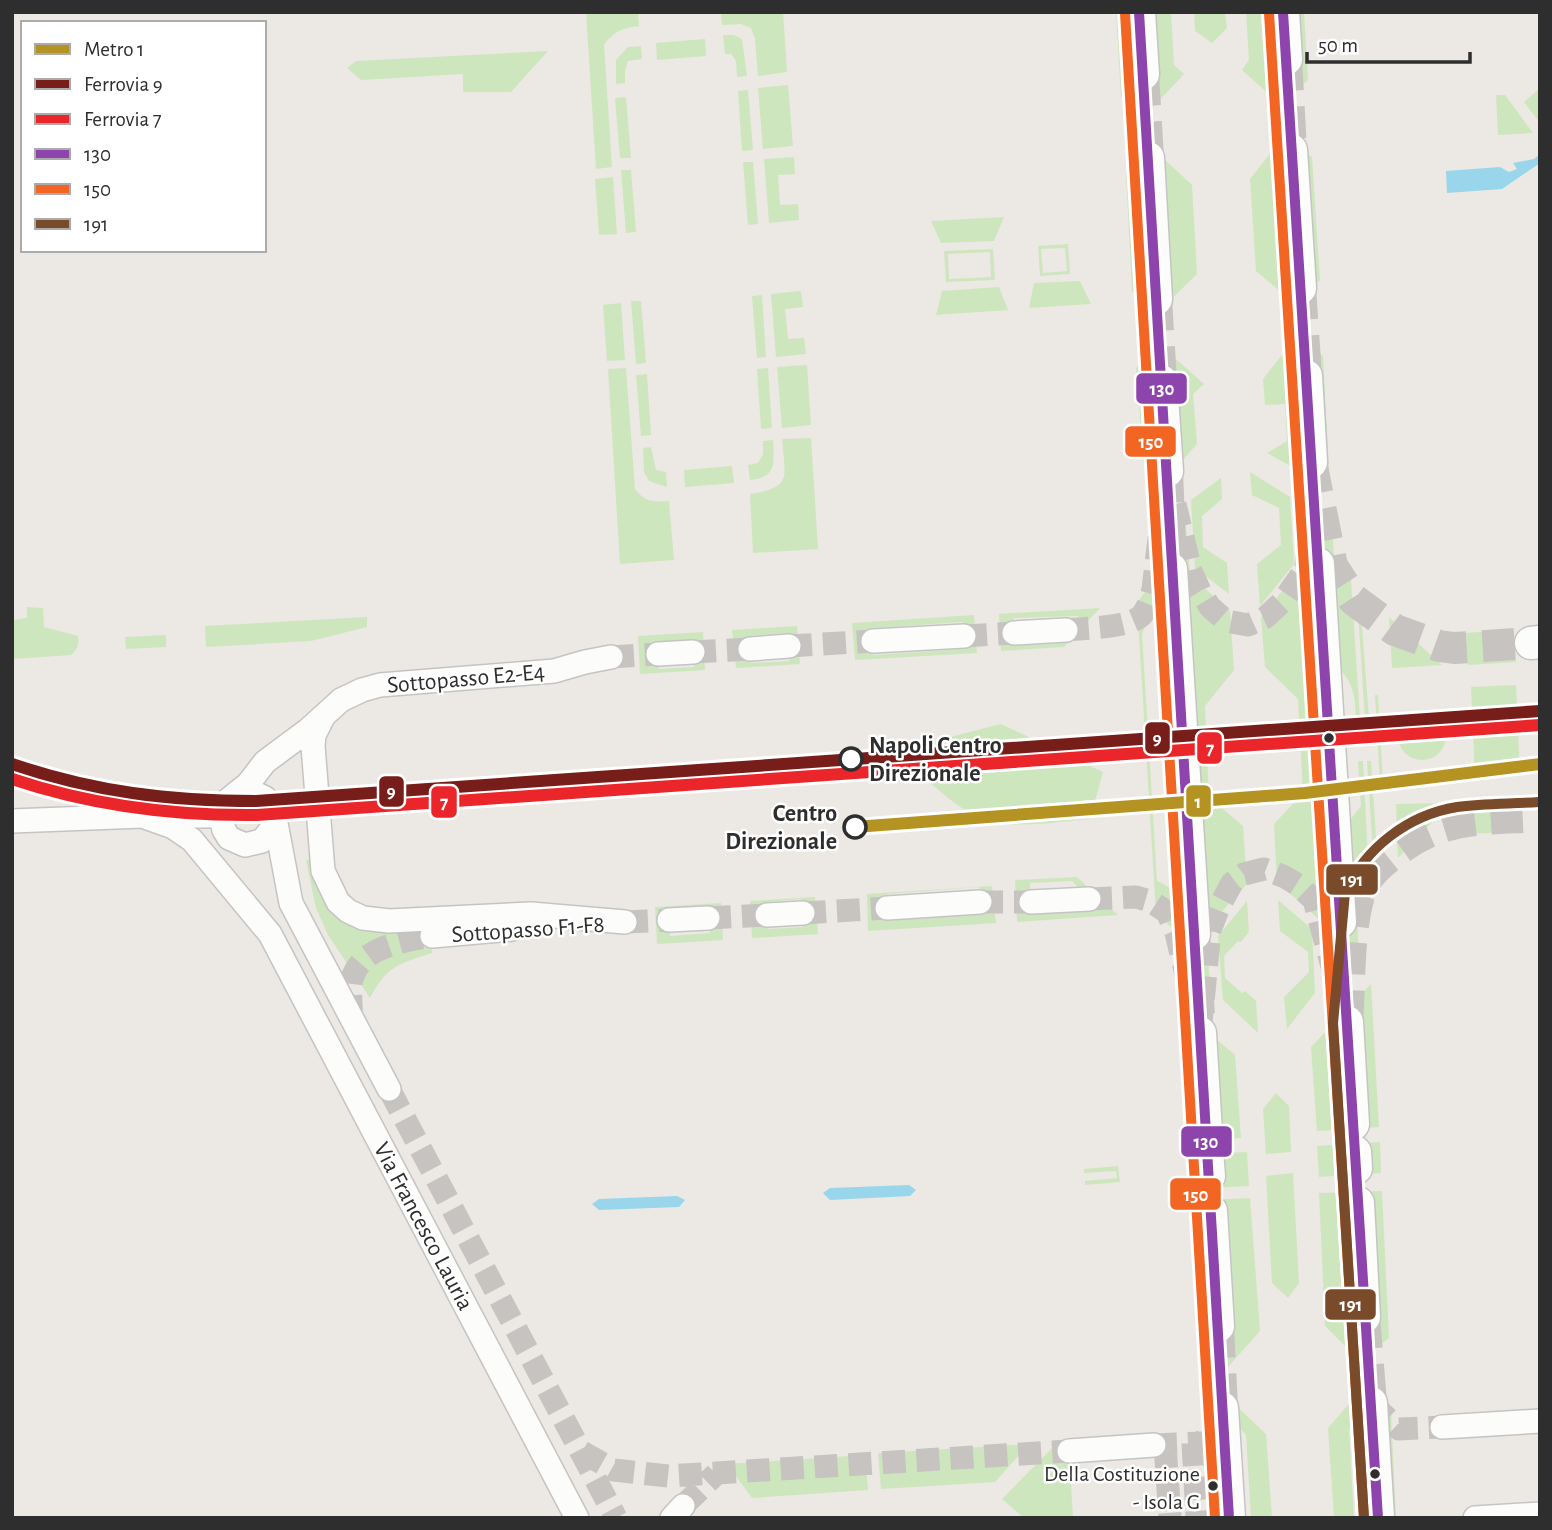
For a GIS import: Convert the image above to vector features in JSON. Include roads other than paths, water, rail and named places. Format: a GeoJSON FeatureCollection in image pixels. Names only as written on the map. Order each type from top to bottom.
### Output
{"type":"FeatureCollection","features":[{"type":"Feature","properties":{"kind":"main road"},"geometry":{"type":"LineString","coordinates":[[1139,12],[1143,74]]}},
{"type":"Feature","properties":{"kind":"main road"},"geometry":{"type":"LineString","coordinates":[[1283,12],[1286,59]]}},
{"type":"Feature","properties":{"kind":"main road"},"geometry":{"type":"LineString","coordinates":[[1291,150],[1300,288]]}},
{"type":"Feature","properties":{"kind":"main road"},"geometry":{"type":"LineString","coordinates":[[1148,159],[1156,299]]}},
{"type":"Feature","properties":{"kind":"main road"},"geometry":{"type":"LineString","coordinates":[[1306,376],[1311,462]]}},
{"type":"Feature","properties":{"kind":"main road"},"geometry":{"type":"LineString","coordinates":[[1161,381],[1167,471]]}},
{"type":"Feature","properties":{"kind":"main road"},"geometry":{"type":"LineString","coordinates":[[1318,564],[1340,922]]}},
{"type":"Feature","properties":{"kind":"main road"},"geometry":{"type":"LineString","coordinates":[[1171,569],[1194,934]]}},
{"type":"Feature","properties":{"kind":"main road"},"geometry":{"type":"LineString","coordinates":[[1347,1022],[1354,1148]]}},
{"type":"Feature","properties":{"kind":"main road"},"geometry":{"type":"LineString","coordinates":[[1200,1033],[1208,1157]]}},
{"type":"Feature","properties":{"kind":"main road"},"geometry":{"type":"LineString","coordinates":[[1358,1203],[1364,1317]]}},
{"type":"Feature","properties":{"kind":"main road"},"geometry":{"type":"LineString","coordinates":[[1211,1211],[1217,1326]]}},
{"type":"Feature","properties":{"kind":"main road"},"geometry":{"type":"LineString","coordinates":[[1371,1403],[1378,1518]]}},
{"type":"Feature","properties":{"kind":"main road"},"geometry":{"type":"LineString","coordinates":[[1222,1408],[1229,1518]]}},
{"type":"Feature","properties":{"kind":"street"},"geometry":{"type":"LineString","coordinates":[[1014,633],[1066,630]]}},
{"type":"Feature","properties":{"kind":"street"},"geometry":{"type":"LineString","coordinates":[[873,641],[964,636]]}},
{"type":"Feature","properties":{"kind":"street"},"geometry":{"type":"LineString","coordinates":[[750,649],[789,646]]}},
{"type":"Feature","properties":{"kind":"street"},"geometry":{"type":"LineString","coordinates":[[658,654],[693,652]]}},
{"type":"Feature","properties":{"kind":"street","name":"Sottopasso E2-E4"},"geometry":{"type":"LineString","coordinates":[[236,794],[265,762],[308,730],[341,700],[362,690],[380,685],[554,671],[611,657]]}},
{"type":"Feature","properties":{"kind":"street","name":"Sottopasso F1-F8"},"geometry":{"type":"LineString","coordinates":[[326,712],[317,726],[313,746],[320,850],[323,871],[338,902],[348,911],[363,918],[389,921],[531,914],[625,922],[432,936]]}},
{"type":"Feature","properties":{"kind":"street"},"geometry":{"type":"LineString","coordinates":[[222,823],[236,843],[254,845],[269,835],[274,814],[274,780],[265,762]]}},
{"type":"Feature","properties":{"kind":"street"},"geometry":{"type":"LineString","coordinates":[[226,881],[223,807],[236,794],[258,794],[271,804],[291,903],[389,1089]]}},
{"type":"Feature","properties":{"kind":"street"},"geometry":{"type":"LineString","coordinates":[[12,821],[142,816],[222,823]]}},
{"type":"Feature","properties":{"kind":"street","name":"Via Francesco Lauria"},"geometry":{"type":"LineString","coordinates":[[142,816],[173,827],[192,840],[271,934],[578,1518]]}},
{"type":"Feature","properties":{"kind":"street"},"geometry":{"type":"LineString","coordinates":[[1031,902],[1089,899]]}},
{"type":"Feature","properties":{"kind":"street"},"geometry":{"type":"LineString","coordinates":[[887,908],[980,902]]}},
{"type":"Feature","properties":{"kind":"street"},"geometry":{"type":"LineString","coordinates":[[767,915],[803,913]]}},
{"type":"Feature","properties":{"kind":"street"},"geometry":{"type":"LineString","coordinates":[[669,920],[708,918]]}},
{"type":"Feature","properties":{"kind":"street"},"geometry":{"type":"LineString","coordinates":[[1442,1427],[1540,1422]]}},
{"type":"Feature","properties":{"kind":"street"},"geometry":{"type":"LineString","coordinates":[[1069,1451],[1154,1445]]}},
{"type":"Feature","properties":{"kind":"street"},"geometry":{"type":"LineString","coordinates":[[1475,1518],[1540,1514]]}},
{"type":"Feature","properties":{"kind":"water"},"geometry":{"type":"Polygon","coordinates":[[[1540,154],[1540,163],[1502,189],[1447,193],[1446,171],[1500,167],[1509,172],[1517,169],[1513,163],[1534,159],[1540,154]]]}},
{"type":"Feature","properties":{"kind":"water"},"geometry":{"type":"Polygon","coordinates":[[[909,1185],[916,1190],[910,1196],[830,1200],[823,1193],[830,1188],[909,1185]]]}},
{"type":"Feature","properties":{"kind":"water"},"geometry":{"type":"Polygon","coordinates":[[[677,1196],[685,1200],[679,1207],[599,1210],[592,1204],[599,1199],[677,1196]]]}},
{"type":"Feature","properties":{"kind":"tunnel"},"geometry":{"type":"LineString","coordinates":[[1286,59],[1291,150]]}},
{"type":"Feature","properties":{"kind":"tunnel"},"geometry":{"type":"LineString","coordinates":[[1143,74],[1148,158]]}},
{"type":"Feature","properties":{"kind":"tunnel"},"geometry":{"type":"LineString","coordinates":[[1300,288],[1306,376]]}},
{"type":"Feature","properties":{"kind":"tunnel"},"geometry":{"type":"LineString","coordinates":[[1156,299],[1161,381]]}},
{"type":"Feature","properties":{"kind":"tunnel"},"geometry":{"type":"LineString","coordinates":[[1167,471],[1191,571],[1200,591],[1210,607],[1226,621],[1248,625],[1266,617],[1283,601],[1306,568],[1311,462]]}},
{"type":"Feature","properties":{"kind":"tunnel"},"geometry":{"type":"LineString","coordinates":[[1311,462],[1332,566],[1354,600],[1395,630],[1439,646],[1454,648],[1531,643]]}},
{"type":"Feature","properties":{"kind":"tunnel"},"geometry":{"type":"LineString","coordinates":[[1167,471],[1171,569]]}},
{"type":"Feature","properties":{"kind":"tunnel"},"geometry":{"type":"LineString","coordinates":[[1066,630],[1118,625],[1142,615],[1153,589],[1165,488]]}},
{"type":"Feature","properties":{"kind":"tunnel"},"geometry":{"type":"LineString","coordinates":[[964,636],[1014,633]]}},
{"type":"Feature","properties":{"kind":"tunnel"},"geometry":{"type":"LineString","coordinates":[[789,646],[873,641]]}},
{"type":"Feature","properties":{"kind":"tunnel"},"geometry":{"type":"LineString","coordinates":[[693,652],[750,649]]}},
{"type":"Feature","properties":{"kind":"tunnel"},"geometry":{"type":"LineString","coordinates":[[611,657],[658,654]]}},
{"type":"Feature","properties":{"kind":"tunnel"},"geometry":{"type":"LineString","coordinates":[[1347,1022],[1355,914],[1363,886],[1374,870],[1407,843],[1442,827],[1460,822],[1540,816]]}},
{"type":"Feature","properties":{"kind":"tunnel"},"geometry":{"type":"LineString","coordinates":[[1200,1033],[1210,930],[1232,883],[1244,874],[1264,869],[1298,885],[1314,900],[1347,1022]]}},
{"type":"Feature","properties":{"kind":"tunnel"},"geometry":{"type":"LineString","coordinates":[[1089,899],[1136,897],[1150,901],[1167,912],[1176,933],[1196,1016]]}},
{"type":"Feature","properties":{"kind":"tunnel"},"geometry":{"type":"LineString","coordinates":[[980,902],[1031,902]]}},
{"type":"Feature","properties":{"kind":"tunnel"},"geometry":{"type":"LineString","coordinates":[[803,913],[887,908]]}},
{"type":"Feature","properties":{"kind":"tunnel"},"geometry":{"type":"LineString","coordinates":[[708,918],[767,915]]}},
{"type":"Feature","properties":{"kind":"tunnel"},"geometry":{"type":"LineString","coordinates":[[625,922],[669,920]]}},
{"type":"Feature","properties":{"kind":"tunnel"},"geometry":{"type":"LineString","coordinates":[[1194,934],[1200,1033]]}},
{"type":"Feature","properties":{"kind":"tunnel"},"geometry":{"type":"LineString","coordinates":[[351,1018],[352,979],[364,959],[385,947],[432,936]]}},
{"type":"Feature","properties":{"kind":"tunnel"},"geometry":{"type":"LineString","coordinates":[[389,1089],[616,1518]]}},
{"type":"Feature","properties":{"kind":"tunnel"},"geometry":{"type":"LineString","coordinates":[[1364,1317],[1371,1403]]}},
{"type":"Feature","properties":{"kind":"tunnel"},"geometry":{"type":"LineString","coordinates":[[1218,1326],[1222,1408]]}},
{"type":"Feature","properties":{"kind":"tunnel"},"geometry":{"type":"LineString","coordinates":[[1371,1403],[1399,1429],[1442,1427]]}},
{"type":"Feature","properties":{"kind":"tunnel"},"geometry":{"type":"LineString","coordinates":[[1154,1445],[1203,1443],[1222,1408]]}},
{"type":"Feature","properties":{"kind":"tunnel"},"geometry":{"type":"LineString","coordinates":[[1193,1443],[1197,1518]]}},
{"type":"Feature","properties":{"kind":"tunnel"},"geometry":{"type":"LineString","coordinates":[[1165,1445],[1170,1518]]}},
{"type":"Feature","properties":{"kind":"tunnel"},"geometry":{"type":"LineString","coordinates":[[582,1452],[614,1470],[668,1476],[1069,1451]]}},
{"type":"Feature","properties":{"kind":"tunnel"},"geometry":{"type":"LineString","coordinates":[[683,1506],[716,1474]]}},
{"type":"Feature","properties":{"kind":"metro line","name":"1"},"geometry":{"type":"LineString","coordinates":[[855,827],[1305,793],[1540,764]]}},
{"type":"Feature","properties":{"kind":"rail line","name":"9"},"geometry":{"type":"LineString","coordinates":[[12,764],[73,782],[132,793],[256,801],[1540,711]]}},
{"type":"Feature","properties":{"kind":"rail line","name":"7"},"geometry":{"type":"LineString","coordinates":[[12,779],[72,796],[133,808],[194,814],[257,815],[1540,725]]}},
{"type":"Feature","properties":{"kind":"place","name":"Napoli Centro Direzionale"},"geometry":{"type":"Point","coordinates":[851,759]}},
{"type":"Feature","properties":{"kind":"place","name":"Centro Direzionale"},"geometry":{"type":"Point","coordinates":[855,827]}},
{"type":"Feature","properties":{"kind":"place","name":"Della Costituzione - Isola G"},"geometry":{"type":"Point","coordinates":[1213,1486]}}]}
